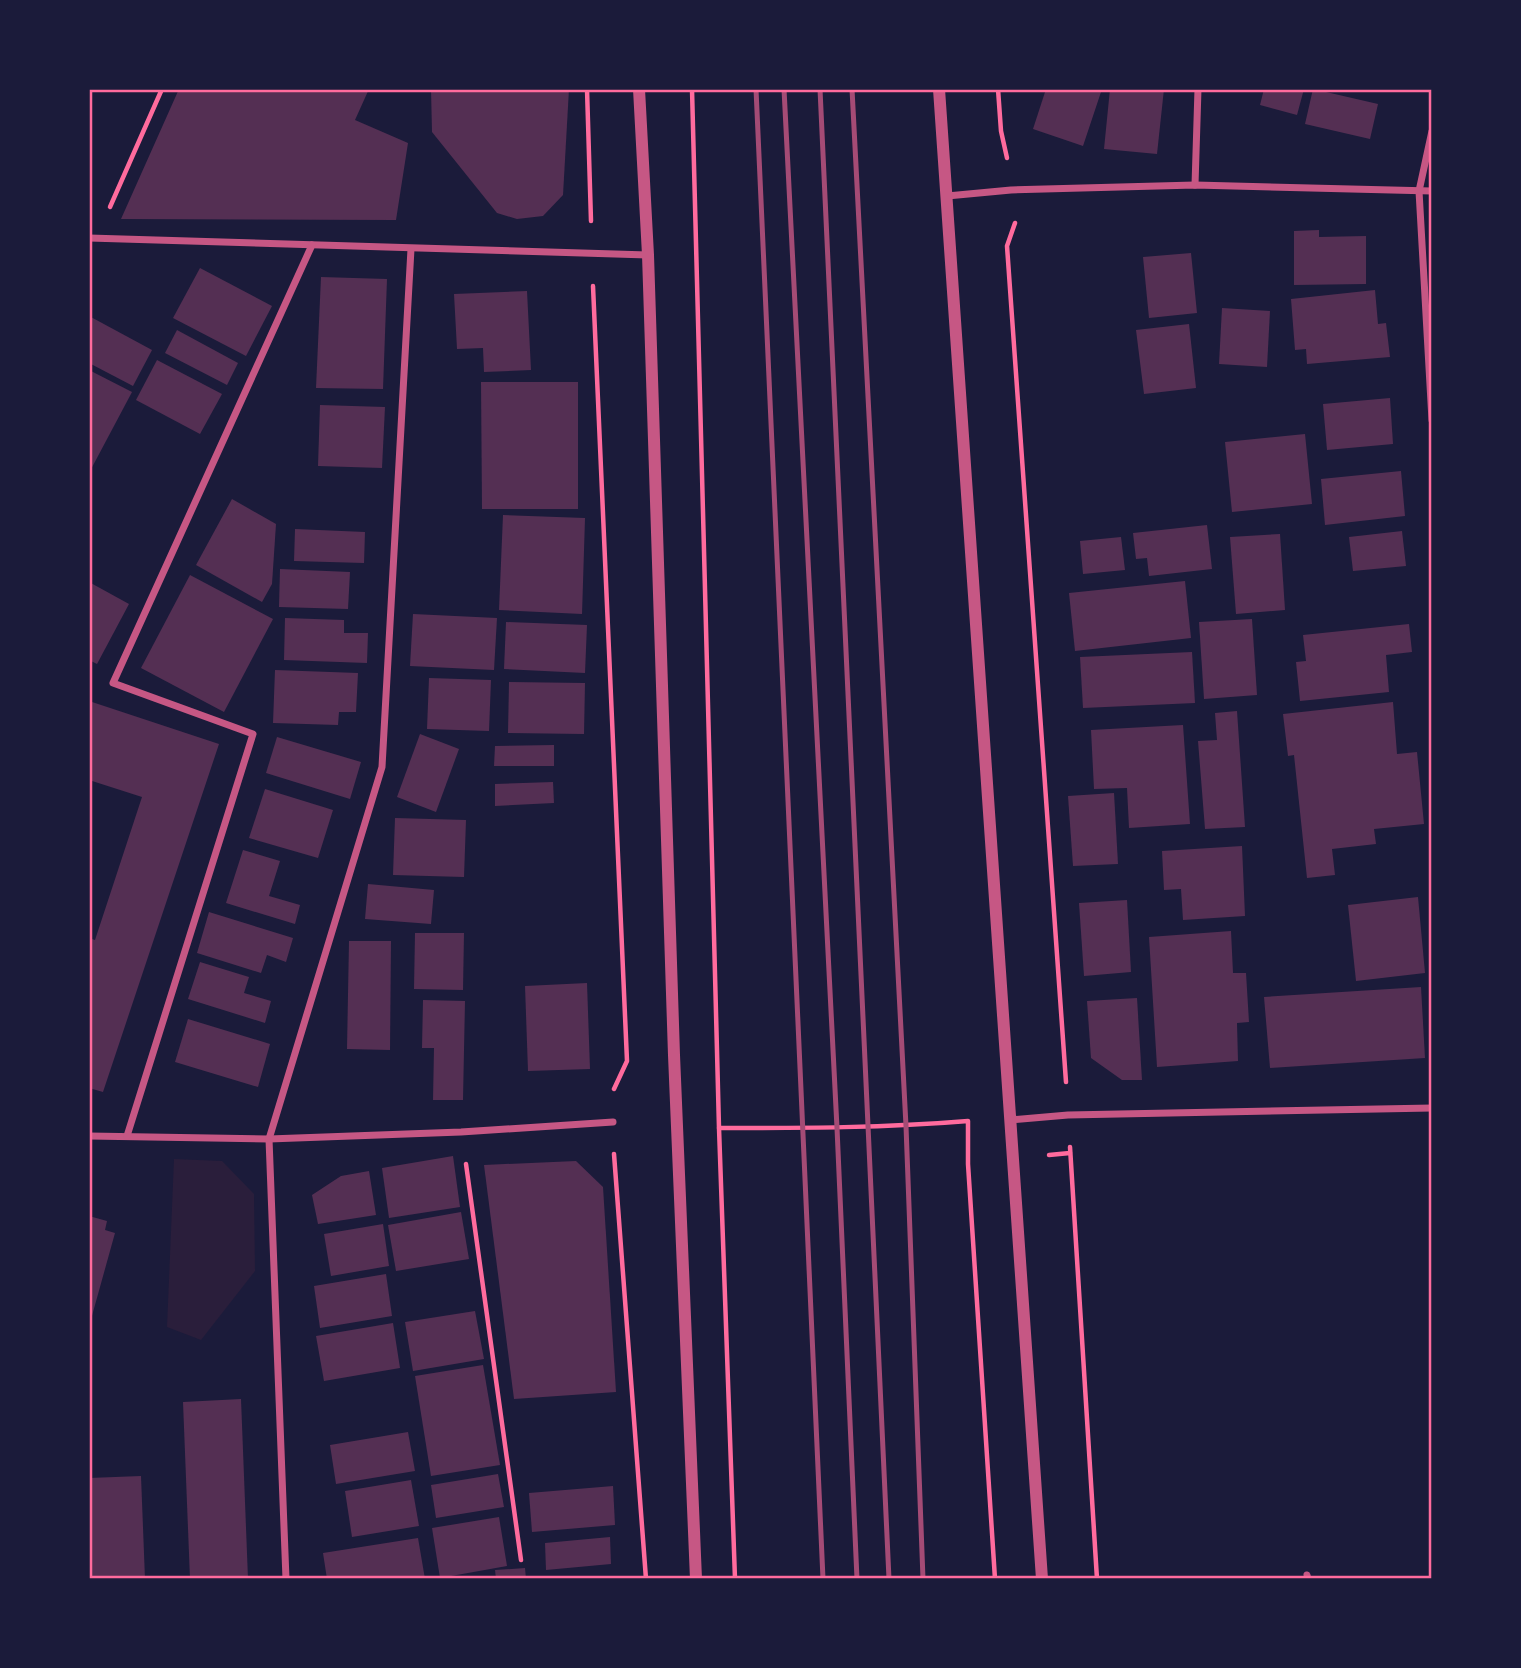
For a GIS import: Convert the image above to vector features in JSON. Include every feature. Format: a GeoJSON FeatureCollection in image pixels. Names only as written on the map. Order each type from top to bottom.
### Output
{"type":"FeatureCollection","features":[{"type":"Feature","properties":{"kind":"street"},"geometry":{"type":"LineString","coordinates":[[639,89],[648,255],[674,1055],[696,1579]]}},
{"type":"Feature","properties":{"kind":"street"},"geometry":{"type":"LineString","coordinates":[[939,89],[1042,1579]]}},
{"type":"Feature","properties":{"kind":"street"},"geometry":{"type":"LineString","coordinates":[[1195,185],[1198,89]]}},
{"type":"Feature","properties":{"kind":"street"},"geometry":{"type":"LineString","coordinates":[[1432,131],[1419,191],[1432,420]]}},
{"type":"Feature","properties":{"kind":"street"},"geometry":{"type":"LineString","coordinates":[[947,196],[1011,190],[1195,185],[1432,191]]}},
{"type":"Feature","properties":{"kind":"street"},"geometry":{"type":"LineString","coordinates":[[92,238],[648,255]]}},
{"type":"Feature","properties":{"kind":"street"},"geometry":{"type":"LineString","coordinates":[[127,1136],[253,734],[113,683],[313,245]]}},
{"type":"Feature","properties":{"kind":"street"},"geometry":{"type":"LineString","coordinates":[[286,1579],[269,1139],[382,767],[411,248]]}},
{"type":"Feature","properties":{"kind":"street"},"geometry":{"type":"LineString","coordinates":[[1010,1120],[1068,1115],[1432,1108]]}},
{"type":"Feature","properties":{"kind":"street"},"geometry":{"type":"LineString","coordinates":[[89,1136],[269,1139],[461,1132],[614,1122]]}},
{"type":"Feature","properties":{"kind":"path"},"geometry":{"type":"LineString","coordinates":[[92,238],[162,89]]}},
{"type":"Feature","properties":{"kind":"path"},"geometry":{"type":"LineString","coordinates":[[587,89],[627,1061],[613,1092]]}},
{"type":"Feature","properties":{"kind":"path"},"geometry":{"type":"LineString","coordinates":[[692,89],[719,1128],[736,1579]]}},
{"type":"Feature","properties":{"kind":"path"},"geometry":{"type":"LineString","coordinates":[[998,89],[1000,131],[1005,143]]}},
{"type":"Feature","properties":{"kind":"path"},"geometry":{"type":"LineString","coordinates":[[1015,224],[1007,246],[1067,1090]]}},
{"type":"Feature","properties":{"kind":"path"},"geometry":{"type":"LineString","coordinates":[[719,1128],[837,1128],[968,1121],[968,1164],[995,1579]]}},
{"type":"Feature","properties":{"kind":"path"},"geometry":{"type":"LineString","coordinates":[[461,1132],[521,1560]]}},
{"type":"Feature","properties":{"kind":"path"},"geometry":{"type":"LineString","coordinates":[[1049,1156],[1070,1153],[1097,1579]]}},
{"type":"Feature","properties":{"kind":"path"},"geometry":{"type":"LineString","coordinates":[[614,1154],[646,1579]]}},
{"type":"Feature","properties":{"kind":"shaded area"},"geometry":{"type":"Polygon","coordinates":[[[174,1159],[222,1161],[254,1194],[255,1271],[201,1340],[167,1327],[174,1159]]]}},
{"type":"Feature","properties":{"kind":"building"},"geometry":{"type":"Polygon","coordinates":[[[179,89],[369,89],[355,120],[408,143],[396,220],[121,219],[179,89]]]}},
{"type":"Feature","properties":{"kind":"building"},"geometry":{"type":"Polygon","coordinates":[[[431,89],[569,89],[563,195],[543,216],[517,219],[497,213],[432,132],[431,89]]]}},
{"type":"Feature","properties":{"kind":"building"},"geometry":{"type":"Polygon","coordinates":[[[1046,89],[1102,89],[1083,146],[1033,129],[1046,89]]]}},
{"type":"Feature","properties":{"kind":"building"},"geometry":{"type":"Polygon","coordinates":[[[1110,89],[1164,89],[1157,154],[1104,149],[1110,89]]]}},
{"type":"Feature","properties":{"kind":"building"},"geometry":{"type":"Polygon","coordinates":[[[1264,89],[1304,89],[1297,115],[1260,105],[1264,89]]]}},
{"type":"Feature","properties":{"kind":"building"},"geometry":{"type":"Polygon","coordinates":[[[1313,89],[1378,104],[1370,139],[1305,124],[1313,89]]]}},
{"type":"Feature","properties":{"kind":"building"},"geometry":{"type":"Polygon","coordinates":[[[1319,230],[1319,237],[1366,236],[1366,284],[1294,285],[1294,231],[1319,230]]]}},
{"type":"Feature","properties":{"kind":"building"},"geometry":{"type":"Polygon","coordinates":[[[1191,253],[1197,313],[1149,318],[1143,257],[1191,253]]]}},
{"type":"Feature","properties":{"kind":"building"},"geometry":{"type":"Polygon","coordinates":[[[200,268],[272,306],[246,356],[173,318],[200,268]]]}},
{"type":"Feature","properties":{"kind":"building"},"geometry":{"type":"Polygon","coordinates":[[[321,277],[387,279],[383,389],[316,388],[321,277]]]}},
{"type":"Feature","properties":{"kind":"building"},"geometry":{"type":"Polygon","coordinates":[[[1375,290],[1378,324],[1386,323],[1390,357],[1307,364],[1306,349],[1295,350],[1291,299],[1375,290]]]}},
{"type":"Feature","properties":{"kind":"building"},"geometry":{"type":"Polygon","coordinates":[[[527,291],[531,370],[484,372],[483,348],[457,349],[454,294],[527,291]]]}},
{"type":"Feature","properties":{"kind":"building"},"geometry":{"type":"Polygon","coordinates":[[[1222,308],[1270,311],[1267,367],[1219,364],[1222,308]]]}},
{"type":"Feature","properties":{"kind":"building"},"geometry":{"type":"Polygon","coordinates":[[[89,316],[152,350],[133,386],[89,363],[89,316]]]}},
{"type":"Feature","properties":{"kind":"building"},"geometry":{"type":"Polygon","coordinates":[[[1189,324],[1196,388],[1144,394],[1136,330],[1189,324]]]}},
{"type":"Feature","properties":{"kind":"building"},"geometry":{"type":"Polygon","coordinates":[[[177,330],[238,363],[227,385],[165,353],[177,330]]]}},
{"type":"Feature","properties":{"kind":"building"},"geometry":{"type":"Polygon","coordinates":[[[157,360],[222,394],[200,434],[136,400],[157,360]]]}},
{"type":"Feature","properties":{"kind":"building"},"geometry":{"type":"Polygon","coordinates":[[[89,370],[132,392],[89,473],[89,370]]]}},
{"type":"Feature","properties":{"kind":"building"},"geometry":{"type":"Polygon","coordinates":[[[481,382],[578,382],[578,509],[482,509],[481,382]]]}},
{"type":"Feature","properties":{"kind":"building"},"geometry":{"type":"Polygon","coordinates":[[[1390,398],[1393,444],[1327,450],[1323,404],[1390,398]]]}},
{"type":"Feature","properties":{"kind":"building"},"geometry":{"type":"Polygon","coordinates":[[[320,405],[385,407],[382,468],[318,466],[320,405]]]}},
{"type":"Feature","properties":{"kind":"building"},"geometry":{"type":"Polygon","coordinates":[[[1305,434],[1312,504],[1232,512],[1225,442],[1305,434]]]}},
{"type":"Feature","properties":{"kind":"building"},"geometry":{"type":"Polygon","coordinates":[[[1401,471],[1405,516],[1325,525],[1321,479],[1401,471]]]}},
{"type":"Feature","properties":{"kind":"building"},"geometry":{"type":"Polygon","coordinates":[[[232,499],[276,524],[272,584],[262,602],[196,565],[232,499]]]}},
{"type":"Feature","properties":{"kind":"building"},"geometry":{"type":"Polygon","coordinates":[[[503,515],[585,518],[582,614],[499,610],[503,515]]]}},
{"type":"Feature","properties":{"kind":"building"},"geometry":{"type":"Polygon","coordinates":[[[1207,525],[1212,569],[1149,576],[1147,558],[1136,559],[1133,533],[1207,525]]]}},
{"type":"Feature","properties":{"kind":"building"},"geometry":{"type":"Polygon","coordinates":[[[295,529],[365,532],[364,563],[294,561],[295,529]]]}},
{"type":"Feature","properties":{"kind":"building"},"geometry":{"type":"Polygon","coordinates":[[[1402,531],[1406,566],[1353,571],[1349,537],[1402,531]]]}},
{"type":"Feature","properties":{"kind":"building"},"geometry":{"type":"Polygon","coordinates":[[[1280,534],[1285,610],[1236,614],[1230,537],[1280,534]]]}},
{"type":"Feature","properties":{"kind":"building"},"geometry":{"type":"Polygon","coordinates":[[[1121,537],[1125,570],[1083,574],[1080,541],[1121,537]]]}},
{"type":"Feature","properties":{"kind":"building"},"geometry":{"type":"Polygon","coordinates":[[[280,569],[350,572],[348,609],[279,607],[280,569]]]}},
{"type":"Feature","properties":{"kind":"building"},"geometry":{"type":"Polygon","coordinates":[[[190,575],[273,619],[224,712],[141,668],[190,575]]]}},
{"type":"Feature","properties":{"kind":"building"},"geometry":{"type":"Polygon","coordinates":[[[1185,581],[1191,638],[1075,651],[1069,593],[1185,581]]]}},
{"type":"Feature","properties":{"kind":"building"},"geometry":{"type":"Polygon","coordinates":[[[89,582],[129,604],[97,664],[89,660],[89,582]]]}},
{"type":"Feature","properties":{"kind":"building"},"geometry":{"type":"Polygon","coordinates":[[[413,614],[497,618],[494,670],[410,666],[413,614]]]}},
{"type":"Feature","properties":{"kind":"building"},"geometry":{"type":"Polygon","coordinates":[[[285,618],[344,620],[344,633],[368,633],[367,663],[284,660],[285,618]]]}},
{"type":"Feature","properties":{"kind":"building"},"geometry":{"type":"Polygon","coordinates":[[[1252,619],[1257,695],[1204,699],[1199,622],[1252,619]]]}},
{"type":"Feature","properties":{"kind":"building"},"geometry":{"type":"Polygon","coordinates":[[[506,622],[587,625],[585,673],[504,669],[506,622]]]}},
{"type":"Feature","properties":{"kind":"building"},"geometry":{"type":"Polygon","coordinates":[[[1409,624],[1412,652],[1386,655],[1389,692],[1300,701],[1296,662],[1306,661],[1303,635],[1409,624]]]}},
{"type":"Feature","properties":{"kind":"building"},"geometry":{"type":"Polygon","coordinates":[[[1192,652],[1195,703],[1083,708],[1080,657],[1192,652]]]}},
{"type":"Feature","properties":{"kind":"building"},"geometry":{"type":"Polygon","coordinates":[[[275,670],[358,673],[356,712],[339,712],[338,725],[273,723],[275,670]]]}},
{"type":"Feature","properties":{"kind":"building"},"geometry":{"type":"Polygon","coordinates":[[[429,678],[491,680],[489,731],[427,729],[429,678]]]}},
{"type":"Feature","properties":{"kind":"building"},"geometry":{"type":"Polygon","coordinates":[[[509,682],[585,683],[584,734],[508,733],[509,682]]]}},
{"type":"Feature","properties":{"kind":"building"},"geometry":{"type":"Polygon","coordinates":[[[89,701],[219,744],[103,1092],[89,1088],[89,938],[95,940],[142,797],[89,780],[89,701]]]}},
{"type":"Feature","properties":{"kind":"building"},"geometry":{"type":"Polygon","coordinates":[[[1393,702],[1397,754],[1417,752],[1424,824],[1374,829],[1376,844],[1332,849],[1335,875],[1307,878],[1294,755],[1288,756],[1283,714],[1393,702]]]}},
{"type":"Feature","properties":{"kind":"building"},"geometry":{"type":"Polygon","coordinates":[[[1237,711],[1245,827],[1205,829],[1198,741],[1217,740],[1215,713],[1237,711]]]}},
{"type":"Feature","properties":{"kind":"building"},"geometry":{"type":"Polygon","coordinates":[[[1183,725],[1190,824],[1129,828],[1127,788],[1094,789],[1091,730],[1183,725]]]}},
{"type":"Feature","properties":{"kind":"building"},"geometry":{"type":"Polygon","coordinates":[[[420,734],[459,749],[436,812],[397,797],[420,734]]]}},
{"type":"Feature","properties":{"kind":"building"},"geometry":{"type":"Polygon","coordinates":[[[277,737],[361,762],[350,799],[266,773],[277,737]]]}},
{"type":"Feature","properties":{"kind":"building"},"geometry":{"type":"Polygon","coordinates":[[[554,745],[554,766],[494,766],[495,746],[554,745]]]}},
{"type":"Feature","properties":{"kind":"building"},"geometry":{"type":"Polygon","coordinates":[[[553,782],[554,803],[495,806],[495,784],[553,782]]]}},
{"type":"Feature","properties":{"kind":"building"},"geometry":{"type":"Polygon","coordinates":[[[265,789],[333,810],[318,858],[249,838],[265,789]]]}},
{"type":"Feature","properties":{"kind":"building"},"geometry":{"type":"Polygon","coordinates":[[[1114,793],[1118,864],[1073,866],[1068,796],[1114,793]]]}},
{"type":"Feature","properties":{"kind":"building"},"geometry":{"type":"Polygon","coordinates":[[[395,818],[466,820],[464,877],[393,875],[395,818]]]}},
{"type":"Feature","properties":{"kind":"building"},"geometry":{"type":"Polygon","coordinates":[[[1242,846],[1245,916],[1183,920],[1181,889],[1164,890],[1162,851],[1242,846]]]}},
{"type":"Feature","properties":{"kind":"building"},"geometry":{"type":"Polygon","coordinates":[[[243,850],[280,861],[269,896],[300,905],[295,924],[226,903],[243,850]]]}},
{"type":"Feature","properties":{"kind":"building"},"geometry":{"type":"Polygon","coordinates":[[[368,884],[434,890],[431,924],[365,919],[368,884]]]}},
{"type":"Feature","properties":{"kind":"building"},"geometry":{"type":"Polygon","coordinates":[[[1418,897],[1425,973],[1356,981],[1348,905],[1418,897]]]}},
{"type":"Feature","properties":{"kind":"building"},"geometry":{"type":"Polygon","coordinates":[[[1127,900],[1131,972],[1084,976],[1079,903],[1127,900]]]}},
{"type":"Feature","properties":{"kind":"building"},"geometry":{"type":"Polygon","coordinates":[[[209,912],[293,938],[286,962],[267,955],[261,973],[197,953],[209,912]]]}},
{"type":"Feature","properties":{"kind":"building"},"geometry":{"type":"Polygon","coordinates":[[[1231,931],[1233,973],[1246,973],[1249,1022],[1237,1023],[1238,1061],[1157,1067],[1149,937],[1231,931]]]}},
{"type":"Feature","properties":{"kind":"building"},"geometry":{"type":"Polygon","coordinates":[[[415,933],[464,933],[463,990],[414,989],[415,933]]]}},
{"type":"Feature","properties":{"kind":"building"},"geometry":{"type":"Polygon","coordinates":[[[349,941],[391,941],[390,1050],[347,1049],[349,941]]]}},
{"type":"Feature","properties":{"kind":"building"},"geometry":{"type":"Polygon","coordinates":[[[200,962],[249,977],[244,993],[271,1001],[265,1023],[188,999],[200,962]]]}},
{"type":"Feature","properties":{"kind":"building"},"geometry":{"type":"Polygon","coordinates":[[[587,983],[590,1069],[528,1071],[525,986],[587,983]]]}},
{"type":"Feature","properties":{"kind":"building"},"geometry":{"type":"Polygon","coordinates":[[[1421,987],[1425,1058],[1270,1068],[1264,997],[1421,987]]]}},
{"type":"Feature","properties":{"kind":"building"},"geometry":{"type":"Polygon","coordinates":[[[1137,998],[1142,1080],[1122,1080],[1091,1058],[1087,1001],[1137,998]]]}},
{"type":"Feature","properties":{"kind":"building"},"geometry":{"type":"Polygon","coordinates":[[[423,1000],[465,1001],[463,1100],[433,1100],[434,1048],[422,1048],[423,1000]]]}},
{"type":"Feature","properties":{"kind":"building"},"geometry":{"type":"Polygon","coordinates":[[[188,1019],[270,1044],[258,1087],[175,1062],[188,1019]]]}},
{"type":"Feature","properties":{"kind":"building"},"geometry":{"type":"Polygon","coordinates":[[[453,1156],[460,1207],[389,1218],[382,1168],[453,1156]]]}},
{"type":"Feature","properties":{"kind":"building"},"geometry":{"type":"Polygon","coordinates":[[[576,1161],[603,1187],[616,1392],[514,1399],[484,1165],[576,1161]]]}},
{"type":"Feature","properties":{"kind":"building"},"geometry":{"type":"Polygon","coordinates":[[[369,1171],[376,1215],[318,1224],[312,1195],[341,1176],[369,1171]]]}},
{"type":"Feature","properties":{"kind":"building"},"geometry":{"type":"Polygon","coordinates":[[[461,1212],[469,1259],[396,1271],[388,1225],[461,1212]]]}},
{"type":"Feature","properties":{"kind":"building"},"geometry":{"type":"Polygon","coordinates":[[[89,1216],[107,1221],[105,1230],[115,1233],[90,1323],[89,1216]]]}},
{"type":"Feature","properties":{"kind":"building"},"geometry":{"type":"Polygon","coordinates":[[[383,1224],[389,1266],[331,1276],[324,1234],[383,1224]]]}},
{"type":"Feature","properties":{"kind":"building"},"geometry":{"type":"Polygon","coordinates":[[[386,1274],[392,1316],[320,1328],[314,1286],[386,1274]]]}},
{"type":"Feature","properties":{"kind":"building"},"geometry":{"type":"Polygon","coordinates":[[[475,1311],[484,1359],[413,1371],[405,1322],[475,1311]]]}},
{"type":"Feature","properties":{"kind":"building"},"geometry":{"type":"Polygon","coordinates":[[[393,1323],[400,1368],[324,1381],[316,1336],[393,1323]]]}},
{"type":"Feature","properties":{"kind":"building"},"geometry":{"type":"Polygon","coordinates":[[[483,1365],[500,1465],[431,1476],[415,1376],[483,1365]]]}},
{"type":"Feature","properties":{"kind":"building"},"geometry":{"type":"Polygon","coordinates":[[[241,1399],[248,1579],[190,1579],[183,1402],[241,1399]]]}},
{"type":"Feature","properties":{"kind":"building"},"geometry":{"type":"Polygon","coordinates":[[[408,1432],[415,1471],[336,1484],[330,1445],[408,1432]]]}},
{"type":"Feature","properties":{"kind":"building"},"geometry":{"type":"Polygon","coordinates":[[[498,1474],[504,1507],[436,1518],[431,1485],[498,1474]]]}},
{"type":"Feature","properties":{"kind":"building"},"geometry":{"type":"Polygon","coordinates":[[[141,1476],[145,1579],[89,1579],[89,1478],[141,1476]]]}},
{"type":"Feature","properties":{"kind":"building"},"geometry":{"type":"Polygon","coordinates":[[[411,1480],[419,1526],[352,1537],[345,1491],[411,1480]]]}},
{"type":"Feature","properties":{"kind":"building"},"geometry":{"type":"Polygon","coordinates":[[[613,1486],[615,1525],[532,1532],[529,1493],[613,1486]]]}},
{"type":"Feature","properties":{"kind":"building"},"geometry":{"type":"Polygon","coordinates":[[[499,1517],[507,1566],[440,1578],[432,1528],[499,1517]]]}},
{"type":"Feature","properties":{"kind":"building"},"geometry":{"type":"Polygon","coordinates":[[[610,1537],[611,1564],[546,1570],[545,1543],[610,1537]]]}},
{"type":"Feature","properties":{"kind":"building"},"geometry":{"type":"Polygon","coordinates":[[[418,1538],[425,1579],[327,1579],[323,1553],[418,1538]]]}},
{"type":"Feature","properties":{"kind":"building"},"geometry":{"type":"Polygon","coordinates":[[[525,1568],[526,1579],[496,1579],[495,1570],[525,1568]]]}},
{"type":"Feature","properties":{"kind":"railway"},"geometry":{"type":"LineString","coordinates":[[756,89],[823,1579]]}},
{"type":"Feature","properties":{"kind":"railway"},"geometry":{"type":"LineString","coordinates":[[784,89],[857,1579]]}},
{"type":"Feature","properties":{"kind":"railway"},"geometry":{"type":"LineString","coordinates":[[820,89],[889,1579]]}},
{"type":"Feature","properties":{"kind":"railway"},"geometry":{"type":"LineString","coordinates":[[852,89],[906,1126],[923,1579]]}}]}
